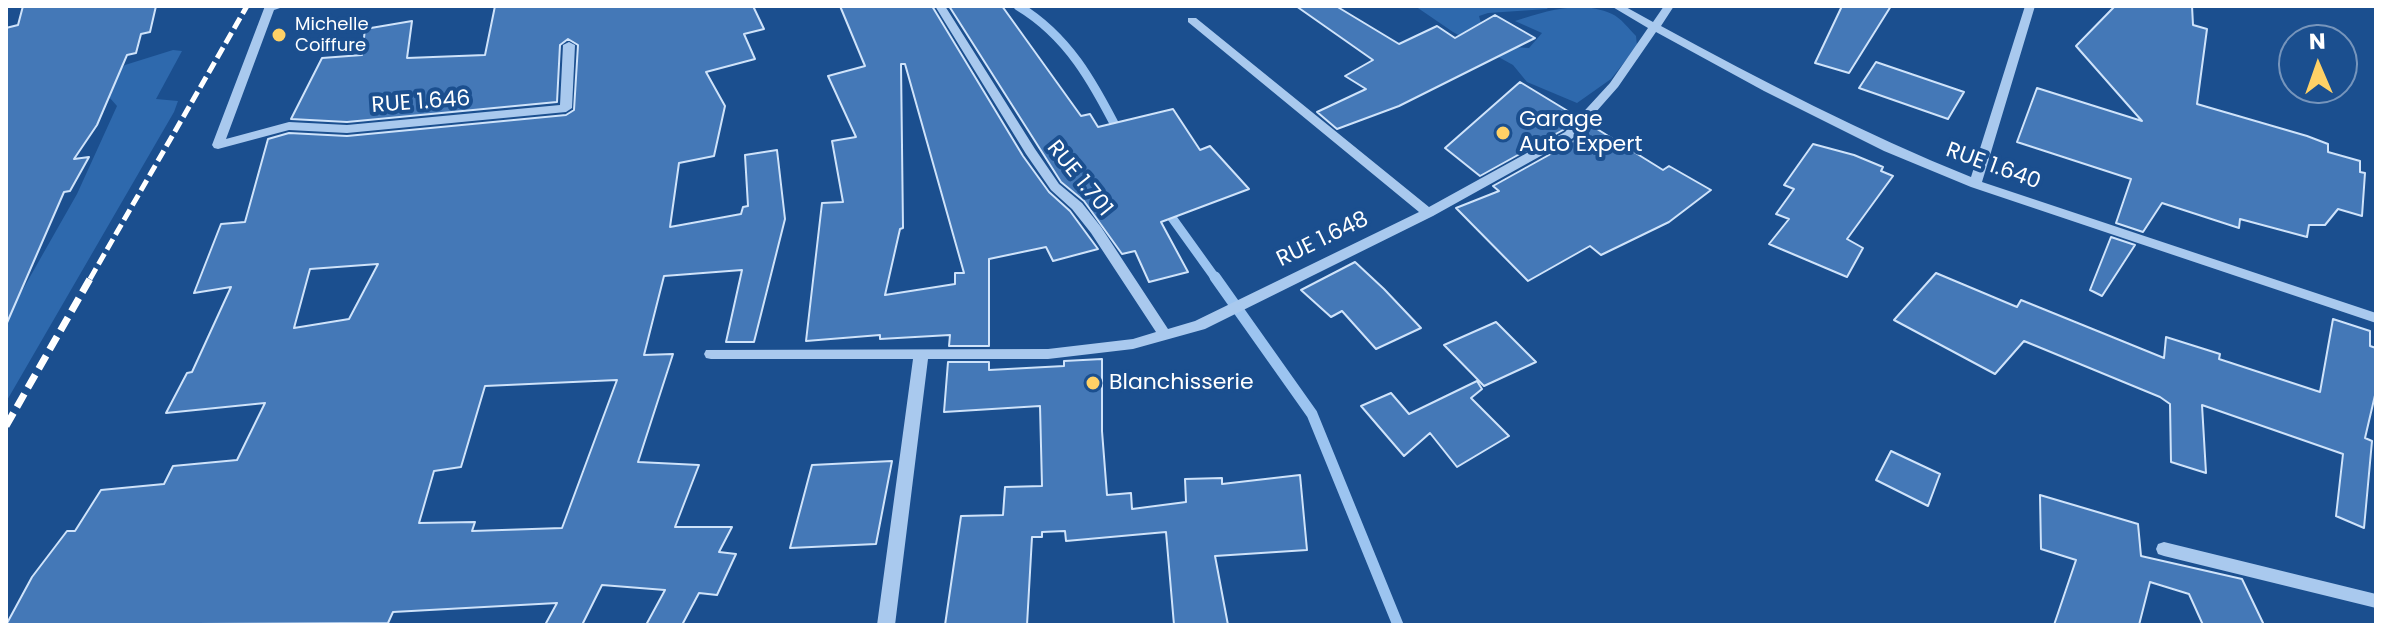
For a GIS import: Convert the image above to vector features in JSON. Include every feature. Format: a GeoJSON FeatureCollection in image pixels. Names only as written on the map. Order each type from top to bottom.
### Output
{"type":"FeatureCollection","features":[{"type":"Feature","properties":{"kind":"street","name":"RUE 1.646"},"geometry":{"type":"LineString","coordinates":[[281,6],[269,8],[218,145],[289,126],[347,129],[499,117],[566,108],[569,45]]}},
{"type":"Feature","properties":{"kind":"street","name":"RUE 1.701"},"geometry":{"type":"LineString","coordinates":[[940,6],[1030,151],[1055,187],[1077,206],[1096,230],[1165,335]]}},
{"type":"Feature","properties":{"kind":"street","name":"RUE 1.640"},"geometry":{"type":"LineString","coordinates":[[1616,6],[1888,148],[1975,184],[2376,318]]}},
{"type":"Feature","properties":{"kind":"street","name":"RUE 1.648"},"geometry":{"type":"LineString","coordinates":[[711,354],[1048,354],[1133,344],[1200,325],[1428,213],[1569,135],[1614,85],[1669,6]]}},
{"type":"Feature","properties":{"kind":"street"},"geometry":{"type":"LineString","coordinates":[[1975,184],[2030,6]]}},
{"type":"Feature","properties":{"kind":"street"},"geometry":{"type":"LineString","coordinates":[[1192,20],[1428,213]]}},
{"type":"Feature","properties":{"kind":"street"},"geometry":{"type":"LineString","coordinates":[[886,625],[921,354]]}},
{"type":"Feature","properties":{"kind":"street"},"geometry":{"type":"LineString","coordinates":[[2164,549],[2376,601]]}},
{"type":"Feature","properties":{"kind":"shaded area"},"geometry":{"type":"Polygon","coordinates":[[[1415,6],[1549,6],[1547,9],[1479,16],[1482,27],[1512,47],[1529,48],[1542,33],[1515,21],[1564,8],[1600,10],[1622,21],[1636,36],[1637,46],[1611,79],[1577,103],[1527,82],[1513,65],[1453,32],[1415,6]]]}},
{"type":"Feature","properties":{"kind":"shaded area"},"geometry":{"type":"Polygon","coordinates":[[[173,50],[182,51],[156,99],[178,101],[174,112],[6,402],[6,319],[77,194],[117,106],[102,89],[125,65],[173,50]]]}},
{"type":"Feature","properties":{"kind":"building"},"geometry":{"type":"Polygon","coordinates":[[[23,6],[156,6],[150,32],[141,34],[136,53],[127,55],[97,125],[74,159],[89,157],[70,191],[64,192],[6,325],[6,28],[18,25],[23,6]]]}},
{"type":"Feature","properties":{"kind":"building"},"geometry":{"type":"Polygon","coordinates":[[[495,6],[753,6],[764,29],[744,34],[755,59],[706,72],[725,106],[714,156],[679,163],[670,227],[741,214],[743,207],[748,206],[745,155],[777,150],[785,219],[754,342],[726,342],[742,270],[664,276],[644,355],[673,354],[638,462],[699,465],[675,527],[732,527],[719,552],[736,554],[717,595],[699,593],[682,625],[646,625],[665,590],[602,585],[582,625],[545,625],[557,603],[393,612],[388,623],[6,625],[32,577],[67,531],[75,531],[101,490],[164,484],[173,466],[237,460],[265,403],[166,413],[187,373],[192,372],[231,287],[194,293],[221,224],[245,222],[268,139],[289,133],[347,136],[566,115],[574,110],[578,45],[568,39],[560,45],[557,102],[347,122],[291,119],[322,58],[362,55],[365,29],[412,21],[407,58],[485,55],[495,6]],[[378,264],[310,269],[294,328],[349,319],[378,264]],[[617,380],[485,386],[461,467],[434,471],[419,523],[475,522],[472,531],[562,528],[617,380]]]}},
{"type":"Feature","properties":{"kind":"building"},"geometry":{"type":"Polygon","coordinates":[[[840,6],[932,6],[1023,156],[1098,249],[1053,261],[1046,247],[989,259],[989,346],[949,346],[950,335],[880,339],[880,335],[806,341],[822,203],[843,202],[832,141],[856,137],[828,76],[865,66],[840,6]],[[901,64],[903,228],[900,229],[885,295],[955,284],[955,273],[964,273],[905,64],[901,64]]]}},
{"type":"Feature","properties":{"kind":"building"},"geometry":{"type":"Polygon","coordinates":[[[949,6],[1002,6],[1081,116],[1090,114],[1098,127],[1173,109],[1200,150],[1210,146],[1249,189],[1161,222],[1188,272],[1149,282],[1135,251],[1122,254],[1084,201],[1061,182],[949,6]]]}},
{"type":"Feature","properties":{"kind":"building"},"geometry":{"type":"Polygon","coordinates":[[[1296,6],[1336,6],[1399,44],[1437,26],[1455,38],[1495,15],[1535,38],[1399,106],[1337,129],[1317,112],[1366,89],[1345,76],[1373,60],[1296,6]]]}},
{"type":"Feature","properties":{"kind":"building"},"geometry":{"type":"Polygon","coordinates":[[[1842,6],[1891,6],[1849,73],[1815,63],[1842,6]]]}},
{"type":"Feature","properties":{"kind":"building"},"geometry":{"type":"Polygon","coordinates":[[[2115,6],[2192,6],[2193,25],[2207,29],[2197,104],[2307,136],[2328,144],[2328,152],[2360,161],[2360,172],[2365,173],[2362,216],[2338,209],[2325,225],[2309,225],[2307,237],[2240,219],[2239,228],[2162,203],[2143,232],[2116,223],[2131,179],[2017,142],[2037,88],[2142,121],[2076,46],[2115,6]]]}},
{"type":"Feature","properties":{"kind":"building"},"geometry":{"type":"Polygon","coordinates":[[[1876,62],[1964,92],[1948,119],[1859,88],[1876,62]]]}},
{"type":"Feature","properties":{"kind":"building"},"geometry":{"type":"Polygon","coordinates":[[[1520,82],[1576,116],[1563,130],[1480,176],[1445,148],[1520,82]]]}},
{"type":"Feature","properties":{"kind":"building"},"geometry":{"type":"Polygon","coordinates":[[[1589,124],[1663,170],[1669,166],[1711,190],[1669,222],[1601,255],[1590,246],[1528,281],[1456,208],[1499,191],[1493,186],[1574,141],[1589,124]]]}},
{"type":"Feature","properties":{"kind":"building"},"geometry":{"type":"Polygon","coordinates":[[[1813,144],[1854,155],[1883,167],[1881,171],[1893,176],[1847,239],[1863,248],[1847,277],[1769,244],[1789,219],[1776,214],[1794,189],[1784,185],[1813,144]]]}},
{"type":"Feature","properties":{"kind":"building"},"geometry":{"type":"Polygon","coordinates":[[[2111,237],[2135,245],[2102,296],[2090,290],[2111,237]]]}},
{"type":"Feature","properties":{"kind":"building"},"geometry":{"type":"Polygon","coordinates":[[[1355,262],[1421,328],[1376,349],[1342,311],[1331,317],[1301,290],[1355,262]]]}},
{"type":"Feature","properties":{"kind":"building"},"geometry":{"type":"Polygon","coordinates":[[[1936,273],[2017,307],[2021,300],[2164,358],[2166,337],[2220,354],[2219,359],[2320,392],[2333,319],[2370,331],[2370,346],[2376,348],[2376,391],[2365,438],[2372,441],[2364,528],[2336,516],[2343,454],[2202,405],[2206,473],[2171,462],[2170,404],[2160,397],[2024,341],[1995,374],[1894,320],[1936,273]]]}},
{"type":"Feature","properties":{"kind":"building"},"geometry":{"type":"Polygon","coordinates":[[[1496,322],[1536,362],[1484,386],[1444,345],[1496,322]]]}},
{"type":"Feature","properties":{"kind":"building"},"geometry":{"type":"Polygon","coordinates":[[[1102,359],[1102,431],[1107,495],[1131,493],[1132,509],[1186,502],[1185,479],[1222,478],[1222,484],[1300,475],[1307,550],[1215,556],[1228,625],[1174,625],[1166,532],[1066,541],[1065,531],[1042,532],[1042,537],[1032,537],[1027,625],[945,625],[961,516],[1003,515],[1005,487],[1042,486],[1040,406],[944,412],[948,362],[989,362],[989,370],[1064,366],[1064,361],[1102,359]]]}},
{"type":"Feature","properties":{"kind":"building"},"geometry":{"type":"Polygon","coordinates":[[[1477,381],[1482,389],[1471,398],[1509,436],[1457,467],[1430,433],[1404,456],[1361,406],[1391,393],[1409,414],[1477,381]]]}},
{"type":"Feature","properties":{"kind":"building"},"geometry":{"type":"Polygon","coordinates":[[[1891,451],[1940,474],[1928,506],[1876,480],[1891,451]]]}},
{"type":"Feature","properties":{"kind":"building"},"geometry":{"type":"Polygon","coordinates":[[[892,461],[876,544],[790,548],[812,465],[892,461]]]}},
{"type":"Feature","properties":{"kind":"building"},"geometry":{"type":"Polygon","coordinates":[[[2040,495],[2138,524],[2141,556],[2242,579],[2264,625],[2203,625],[2189,594],[2150,582],[2139,625],[2054,625],[2076,560],[2041,549],[2040,495]]]}},
{"type":"Feature","properties":{"kind":"waterway"},"geometry":{"type":"LineString","coordinates":[[1018,6],[1051,31],[1078,62],[1119,133]]}},
{"type":"Feature","properties":{"kind":"waterway"},"geometry":{"type":"LineString","coordinates":[[1165,208],[1216,279]]}},
{"type":"Feature","properties":{"kind":"waterway"},"geometry":{"type":"LineString","coordinates":[[1215,277],[1312,414],[1398,625]]}},
{"type":"Feature","properties":{"kind":"railway"},"geometry":{"type":"LineString","coordinates":[[90,279],[247,6]]}},
{"type":"Feature","properties":{"kind":"railway"},"geometry":{"type":"LineString","coordinates":[[6,426],[91,277]]}},
{"type":"Feature","properties":{"kind":"place","name":"Michelle Coiffure"},"geometry":{"type":"Point","coordinates":[279,35]}},
{"type":"Feature","properties":{"kind":"place","name":"Garage Auto Expert"},"geometry":{"type":"Point","coordinates":[1503,133]}},
{"type":"Feature","properties":{"kind":"place","name":"Blanchisserie"},"geometry":{"type":"Point","coordinates":[1093,383]}}]}
